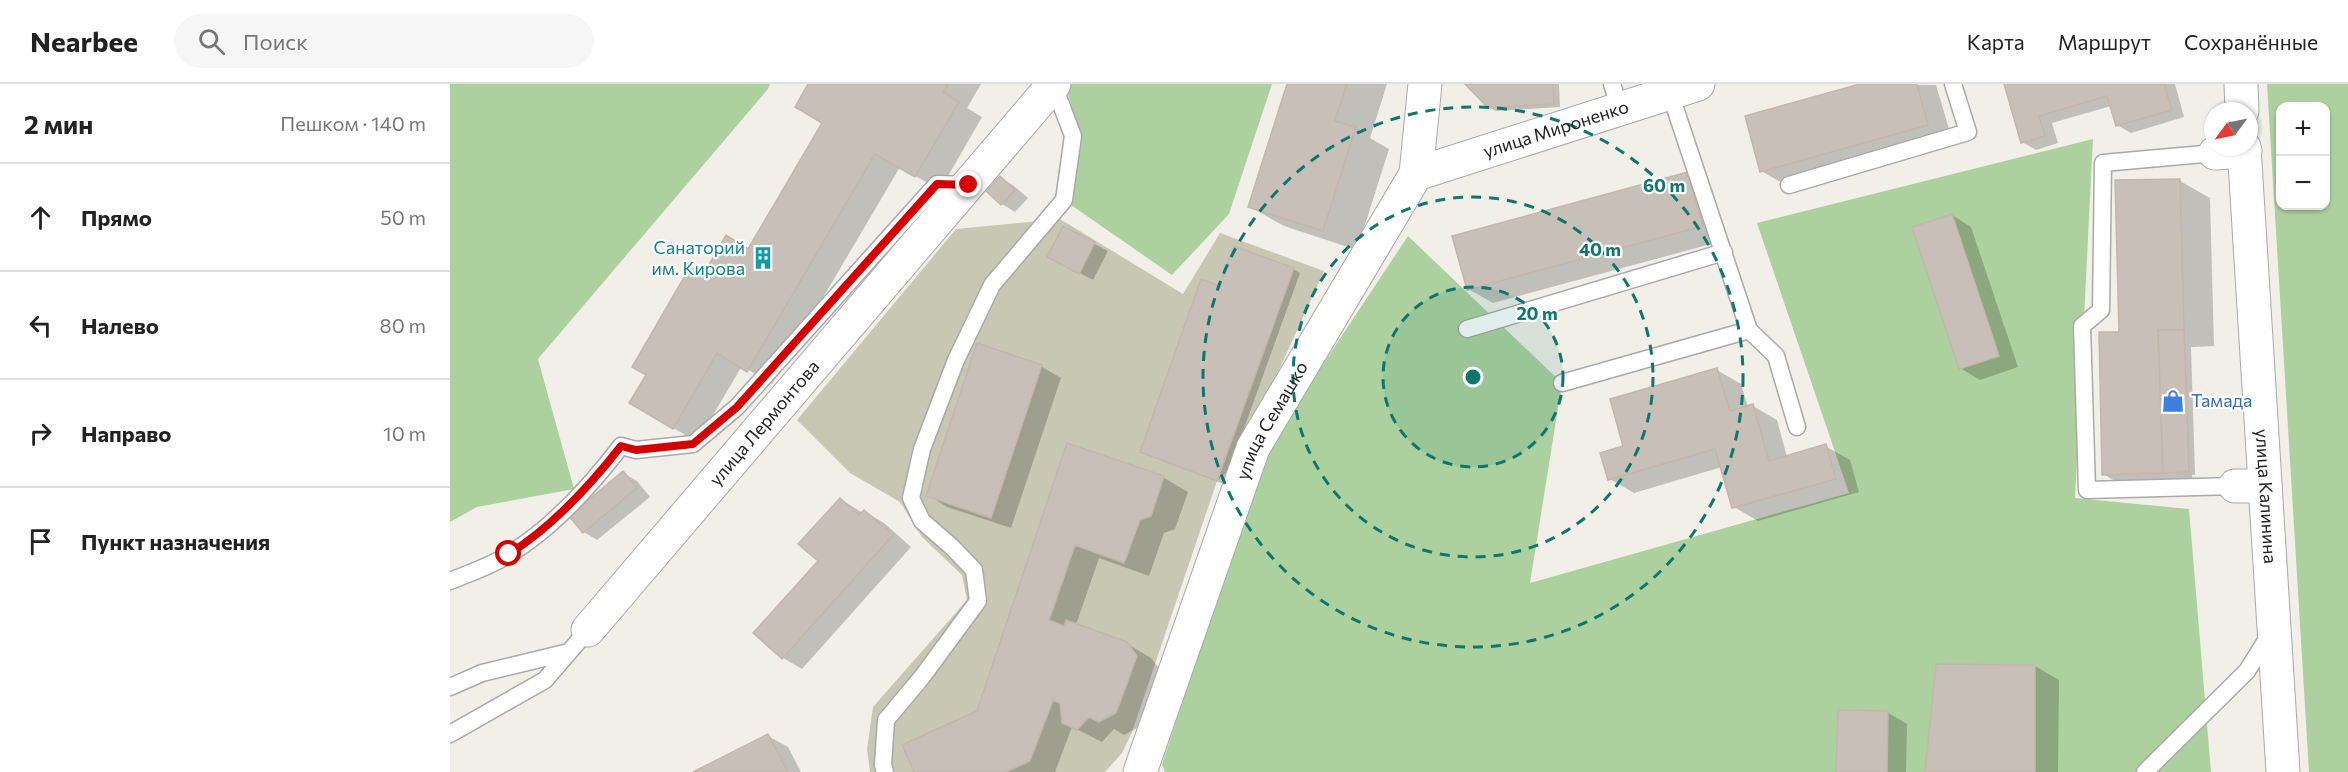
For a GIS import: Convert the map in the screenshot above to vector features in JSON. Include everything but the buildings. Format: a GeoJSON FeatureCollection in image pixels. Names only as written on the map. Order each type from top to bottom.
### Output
{"type":"FeatureCollection","features":[{"type":"Feature","properties":{"kind":"street","name":"улица Семашко"},"geometry":{"type":"LineString","coordinates":[[1140,772],[1253,448],[1416,174],[1425,84]]}},
{"type":"Feature","properties":{"kind":"street"},"geometry":{"type":"LineString","coordinates":[[2241,84],[2242,102]]}},
{"type":"Feature","properties":{"kind":"street","name":"улица Лермонтова"},"geometry":{"type":"LineString","coordinates":[[578,641],[1054,85]]}},
{"type":"Feature","properties":{"kind":"street","name":"улица Мироненко"},"geometry":{"type":"LineString","coordinates":[[1416,174],[1616,96],[1684,88]]}},
{"type":"Feature","properties":{"kind":"street","name":"улица Калинина"},"geometry":{"type":"LineString","coordinates":[[2235,156],[2250,486],[2274,628],[2283,772]]}},
{"type":"Feature","properties":{"kind":"lane"},"geometry":{"type":"LineString","coordinates":[[1789,185],[1968,132],[1953,84]]}},
{"type":"Feature","properties":{"kind":"lane"},"geometry":{"type":"LineString","coordinates":[[885,772],[883,765],[886,720],[922,677],[978,601],[974,570],[922,521],[911,498],[922,449],[930,427],[956,360],[992,285],[1064,200],[1073,136],[1054,85]]}},
{"type":"Feature","properties":{"kind":"lane"},"geometry":{"type":"LineString","coordinates":[[1684,88],[1724,252],[1749,330],[1776,356],[1797,427]]}},
{"type":"Feature","properties":{"kind":"lane"},"geometry":{"type":"LineString","coordinates":[[2204,153],[2103,163],[2101,310],[2082,326],[2087,490],[2250,486]]}},
{"type":"Feature","properties":{"kind":"lane"},"geometry":{"type":"LineString","coordinates":[[450,580],[499,560],[530,541],[594,481],[621,446],[636,450],[693,444],[737,407],[937,184],[969,185]]}},
{"type":"Feature","properties":{"kind":"lane"},"geometry":{"type":"LineString","coordinates":[[1467,329],[1724,252]]}},
{"type":"Feature","properties":{"kind":"lane"},"geometry":{"type":"LineString","coordinates":[[1562,383],[1749,330]]}},
{"type":"Feature","properties":{"kind":"lane"},"geometry":{"type":"LineString","coordinates":[[2145,772],[2247,671],[2274,628]]}},
{"type":"Feature","properties":{"kind":"lane"},"geometry":{"type":"LineString","coordinates":[[450,687],[482,673],[578,641]]}},
{"type":"Feature","properties":{"kind":"lane","name":"улица Лермонтова"},"geometry":{"type":"LineString","coordinates":[[450,734],[545,680],[578,641]]}},
{"type":"Feature","properties":{"kind":"shaded area"},"geometry":{"type":"Polygon","coordinates":[[[1060,219],[1183,294],[1220,233],[1324,271],[1238,460],[1217,481],[1132,732],[1122,753],[1105,772],[870,772],[867,749],[873,707],[967,600],[962,575],[922,537],[900,502],[850,473],[797,420],[956,229],[1060,219]]]}},
{"type":"Feature","properties":{"kind":"green space"},"geometry":{"type":"Polygon","coordinates":[[[450,84],[770,84],[538,359],[574,489],[477,507],[450,522],[450,84]]]}},
{"type":"Feature","properties":{"kind":"green space"},"geometry":{"type":"Polygon","coordinates":[[[1065,84],[1272,84],[1229,214],[1172,275],[1071,205],[1081,138],[1065,84]]]}},
{"type":"Feature","properties":{"kind":"green space"},"geometry":{"type":"Polygon","coordinates":[[[2267,84],[2348,84],[2348,772],[2309,772],[2267,84]]]}},
{"type":"Feature","properties":{"kind":"green space"},"geometry":{"type":"Polygon","coordinates":[[[2093,139],[2075,498],[2189,509],[2211,772],[1165,772],[1162,764],[1266,450],[1408,236],[1562,383],[1530,583],[1849,493],[1757,223],[2093,139]]]}},
{"type":"Feature","properties":{"kind":"place","name":"Санаторий им. Кирова"},"geometry":{"type":"Point","coordinates":[763,258]}},
{"type":"Feature","properties":{"kind":"place","name":"Тамада"},"geometry":{"type":"Point","coordinates":[2173,401]}},
{"type":"Feature","properties":{"kind":"route"},"geometry":{"type":"LineString","coordinates":[[509,554],[530,541],[594,481],[621,446],[636,450],[693,444],[737,407],[937,184],[969,185]]}}]}
